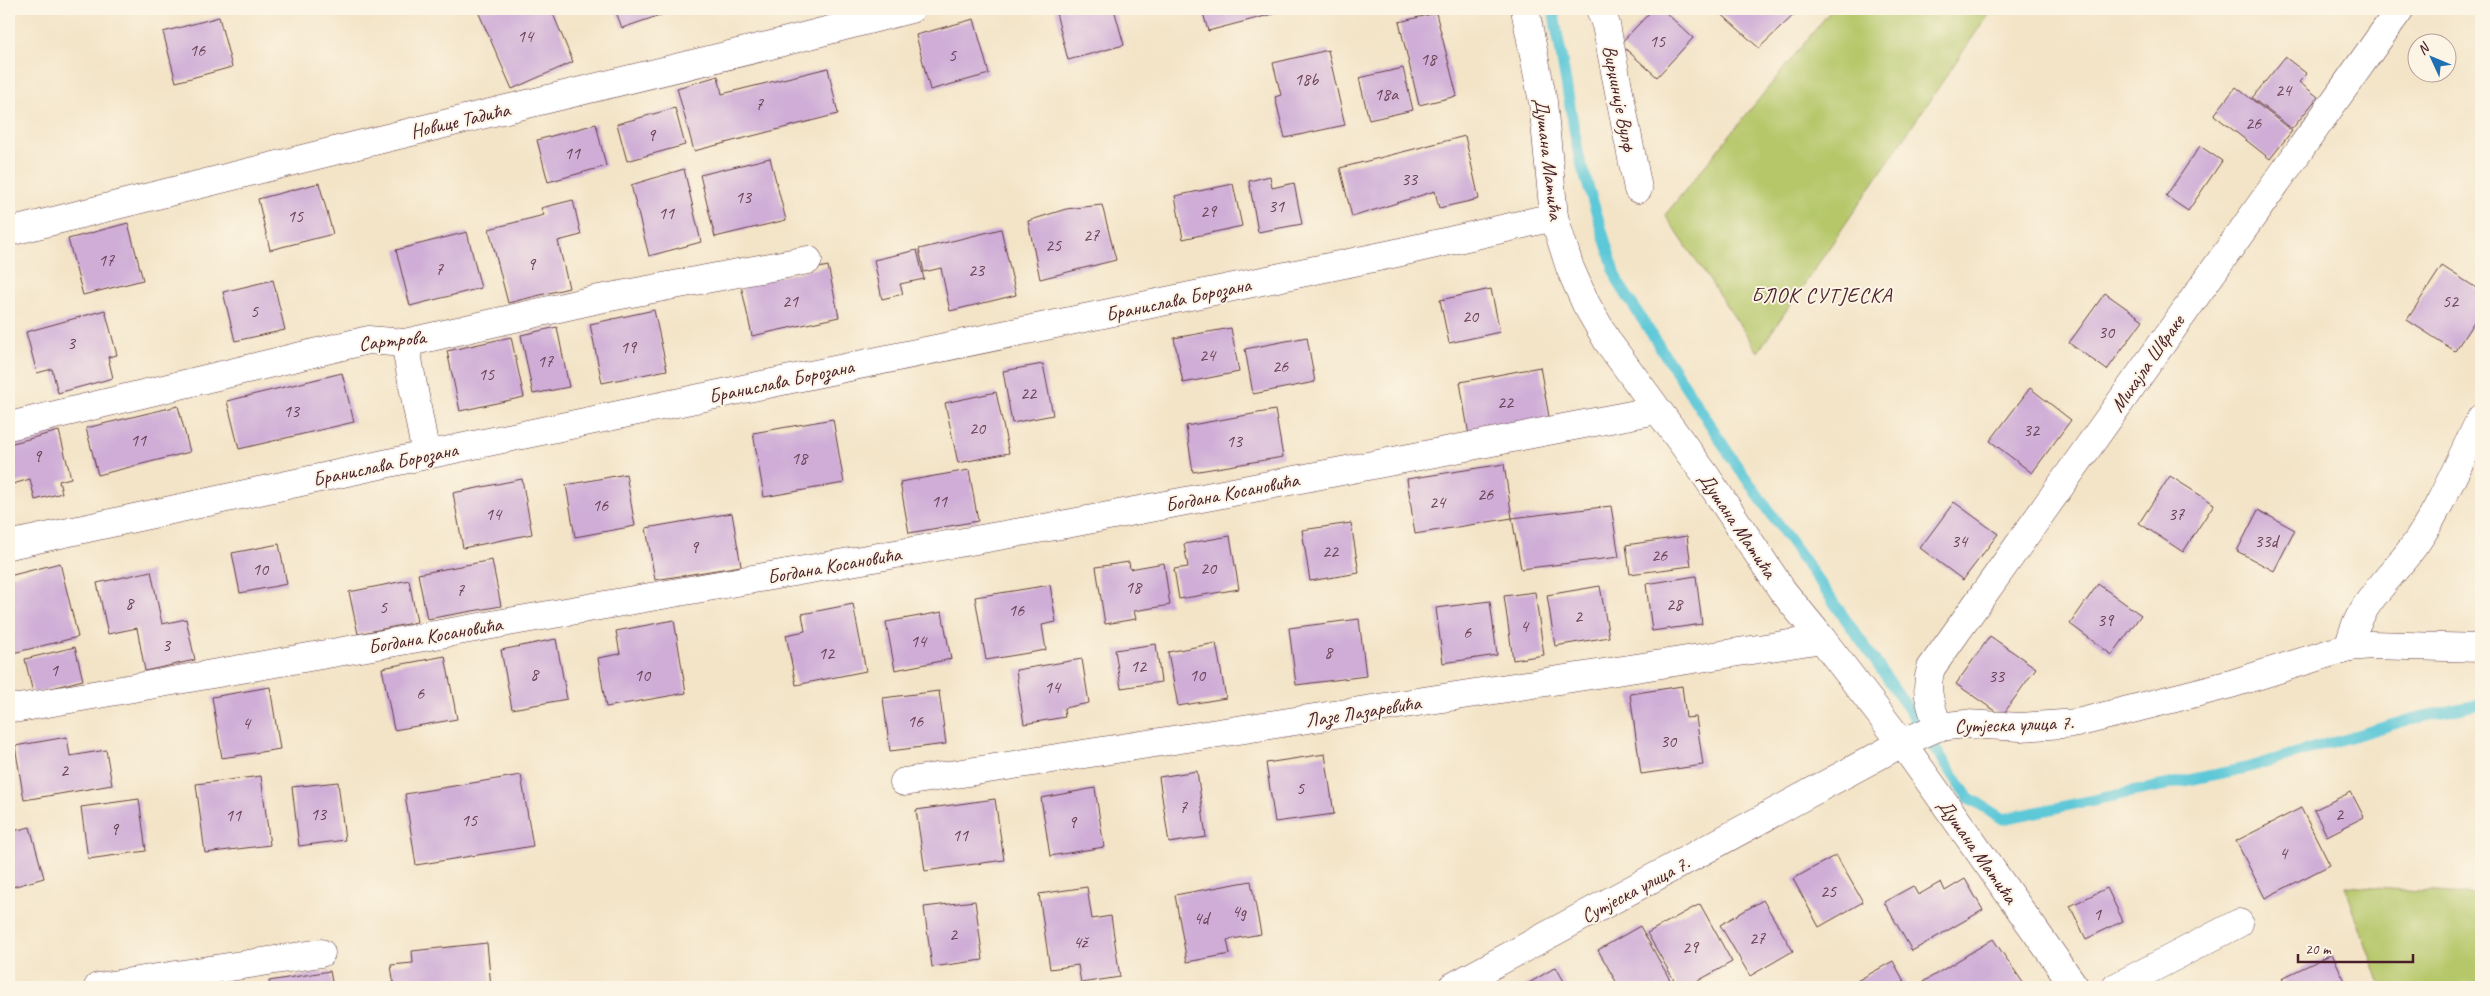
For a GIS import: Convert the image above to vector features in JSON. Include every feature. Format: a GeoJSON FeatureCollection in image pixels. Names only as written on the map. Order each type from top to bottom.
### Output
{"type":"FeatureCollection","features":[{"type":"Feature","properties":{"kind":"street","name":"Новице Тадића"},"geometry":{"type":"LineString","coordinates":[[9,232],[366,142],[766,47],[911,9]]}},
{"type":"Feature","properties":{"kind":"street","name":"Душана Матића"},"geometry":{"type":"LineString","coordinates":[[1525,9],[1542,102],[1554,217],[1570,268],[1586,304],[1608,342],[1704,473],[1782,590],[1902,744],[2075,987]]}},
{"type":"Feature","properties":{"kind":"street","name":"Вирџиније Вулф"},"geometry":{"type":"LineString","coordinates":[[1600,9],[1606,25],[1638,189]]}},
{"type":"Feature","properties":{"kind":"street","name":"Михајла Швраке"},"geometry":{"type":"LineString","coordinates":[[1938,727],[1929,700],[1927,683],[1930,668],[2400,9]]}},
{"type":"Feature","properties":{"kind":"street","name":"Бранислава Борозана"},"geometry":{"type":"LineString","coordinates":[[9,545],[426,455],[1382,256],[1554,217]]}},
{"type":"Feature","properties":{"kind":"street","name":"Сартрова"},"geometry":{"type":"LineString","coordinates":[[9,426],[368,340],[405,343],[594,300],[808,260]]}},
{"type":"Feature","properties":{"kind":"street"},"geometry":{"type":"LineString","coordinates":[[405,343],[426,455]]}},
{"type":"Feature","properties":{"kind":"street","name":"Богдана Косановића"},"geometry":{"type":"LineString","coordinates":[[9,708],[18,708],[1072,523],[1657,410]]}},
{"type":"Feature","properties":{"kind":"street"},"geometry":{"type":"LineString","coordinates":[[2349,647],[2352,631],[2362,609],[2416,542],[2481,418]]}},
{"type":"Feature","properties":{"kind":"street","name":"Лазе Лазаревића"},"geometry":{"type":"LineString","coordinates":[[904,782],[1822,639]]}},
{"type":"Feature","properties":{"kind":"street","name":"Сутјеска улица 7."},"geometry":{"type":"LineString","coordinates":[[1452,987],[1902,744],[1938,727],[1966,724],[2043,727],[2077,724],[2231,684],[2349,647],[2371,645],[2481,648]]}},
{"type":"Feature","properties":{"kind":"street"},"geometry":{"type":"LineString","coordinates":[[2116,987],[2239,923]]}},
{"type":"Feature","properties":{"kind":"street"},"geometry":{"type":"LineString","coordinates":[[98,987],[321,952]]}},
{"type":"Feature","properties":{"kind":"green space"},"geometry":{"type":"Polygon","coordinates":[[[1832,9],[1992,9],[1758,352],[1665,215],[1832,9]]]}},
{"type":"Feature","properties":{"kind":"green space"},"geometry":{"type":"Polygon","coordinates":[[[2345,886],[2481,895],[2481,987],[2381,987],[2345,886]]]}},
{"type":"Feature","properties":{"kind":"building"},"geometry":{"type":"Polygon","coordinates":[[[107,9],[123,9],[109,14],[107,9]]]}},
{"type":"Feature","properties":{"kind":"building"},"geometry":{"type":"Polygon","coordinates":[[[477,9],[551,9],[573,62],[512,89],[477,9]]]}},
{"type":"Feature","properties":{"kind":"building"},"geometry":{"type":"Polygon","coordinates":[[[615,9],[678,9],[622,28],[615,9]]]}},
{"type":"Feature","properties":{"kind":"building"},"geometry":{"type":"Polygon","coordinates":[[[1055,9],[1114,9],[1124,45],[1068,60],[1055,9]]]}},
{"type":"Feature","properties":{"kind":"building"},"geometry":{"type":"Polygon","coordinates":[[[1202,9],[1272,9],[1273,14],[1208,31],[1202,9]]]}},
{"type":"Feature","properties":{"kind":"building"},"geometry":{"type":"Polygon","coordinates":[[[1653,9],[1662,9],[1693,38],[1657,77],[1620,44],[1653,9]]]}},
{"type":"Feature","properties":{"kind":"building"},"geometry":{"type":"Polygon","coordinates":[[[1716,9],[1800,9],[1759,48],[1716,9]]]}},
{"type":"Feature","properties":{"kind":"building"},"geometry":{"type":"Polygon","coordinates":[[[1436,13],[1457,96],[1419,105],[1399,22],[1436,13]]]}},
{"type":"Feature","properties":{"kind":"building"},"geometry":{"type":"Polygon","coordinates":[[[219,17],[232,67],[176,82],[163,32],[219,17]]]}},
{"type":"Feature","properties":{"kind":"building"},"geometry":{"type":"Polygon","coordinates":[[[974,19],[989,74],[930,90],[916,35],[974,19]]]}},
{"type":"Feature","properties":{"kind":"building"},"geometry":{"type":"Polygon","coordinates":[[[1328,50],[1345,125],[1285,138],[1275,97],[1281,95],[1273,63],[1328,50]]]}},
{"type":"Feature","properties":{"kind":"building"},"geometry":{"type":"Polygon","coordinates":[[[2285,57],[2307,74],[2299,82],[2318,97],[2292,129],[2252,98],[2285,57]]]}},
{"type":"Feature","properties":{"kind":"building"},"geometry":{"type":"Polygon","coordinates":[[[828,68],[838,114],[694,151],[677,88],[718,76],[722,94],[828,68]]]}},
{"type":"Feature","properties":{"kind":"building"},"geometry":{"type":"Polygon","coordinates":[[[1403,68],[1413,110],[1369,120],[1359,78],[1403,68]]]}},
{"type":"Feature","properties":{"kind":"building"},"geometry":{"type":"Polygon","coordinates":[[[2236,87],[2292,131],[2270,159],[2214,115],[2236,87]]]}},
{"type":"Feature","properties":{"kind":"building"},"geometry":{"type":"Polygon","coordinates":[[[675,108],[685,145],[627,161],[617,124],[675,108]]]}},
{"type":"Feature","properties":{"kind":"building"},"geometry":{"type":"Polygon","coordinates":[[[596,124],[606,166],[548,182],[537,140],[596,124]]]}},
{"type":"Feature","properties":{"kind":"building"},"geometry":{"type":"Polygon","coordinates":[[[1465,136],[1479,199],[1439,208],[1435,191],[1352,217],[1340,168],[1465,136]]]}},
{"type":"Feature","properties":{"kind":"building"},"geometry":{"type":"Polygon","coordinates":[[[2200,146],[2222,161],[2188,211],[2166,196],[2200,146]]]}},
{"type":"Feature","properties":{"kind":"building"},"geometry":{"type":"Polygon","coordinates":[[[770,158],[786,220],[715,237],[700,175],[770,158]]]}},
{"type":"Feature","properties":{"kind":"building"},"geometry":{"type":"Polygon","coordinates":[[[684,169],[701,242],[649,256],[631,185],[684,169]]]}},
{"type":"Feature","properties":{"kind":"building"},"geometry":{"type":"Polygon","coordinates":[[[1270,176],[1272,188],[1294,183],[1302,224],[1258,232],[1249,181],[1270,176]]]}},
{"type":"Feature","properties":{"kind":"building"},"geometry":{"type":"Polygon","coordinates":[[[319,183],[333,234],[270,250],[258,199],[319,183]]]}},
{"type":"Feature","properties":{"kind":"building"},"geometry":{"type":"Polygon","coordinates":[[[1233,184],[1242,226],[1183,239],[1175,196],[1233,184]]]}},
{"type":"Feature","properties":{"kind":"building"},"geometry":{"type":"Polygon","coordinates":[[[573,200],[581,235],[558,241],[569,288],[508,303],[489,229],[544,215],[541,208],[573,200]]]}},
{"type":"Feature","properties":{"kind":"building"},"geometry":{"type":"Polygon","coordinates":[[[1102,205],[1116,260],[1040,279],[1028,221],[1066,209],[1102,205]]]}},
{"type":"Feature","properties":{"kind":"building"},"geometry":{"type":"Polygon","coordinates":[[[128,223],[143,280],[83,295],[68,239],[128,223]]]}},
{"type":"Feature","properties":{"kind":"building"},"geometry":{"type":"Polygon","coordinates":[[[1001,229],[1016,295],[950,311],[941,268],[924,272],[919,249],[1001,229]]]}},
{"type":"Feature","properties":{"kind":"building"},"geometry":{"type":"Polygon","coordinates":[[[467,232],[481,288],[410,306],[396,250],[467,232]]]}},
{"type":"Feature","properties":{"kind":"building"},"geometry":{"type":"Polygon","coordinates":[[[917,250],[924,279],[900,284],[903,294],[882,299],[874,260],[917,250]]]}},
{"type":"Feature","properties":{"kind":"building"},"geometry":{"type":"Polygon","coordinates":[[[828,266],[839,317],[752,336],[741,285],[828,266]]]}},
{"type":"Feature","properties":{"kind":"building"},"geometry":{"type":"Polygon","coordinates":[[[2442,266],[2481,291],[2481,311],[2455,351],[2407,320],[2442,266]]]}},
{"type":"Feature","properties":{"kind":"building"},"geometry":{"type":"Polygon","coordinates":[[[273,280],[285,330],[235,341],[223,292],[273,280]]]}},
{"type":"Feature","properties":{"kind":"building"},"geometry":{"type":"Polygon","coordinates":[[[1491,289],[1500,332],[1449,343],[1440,300],[1491,289]]]}},
{"type":"Feature","properties":{"kind":"building"},"geometry":{"type":"Polygon","coordinates":[[[2105,293],[2143,320],[2107,370],[2069,343],[2105,293]]]}},
{"type":"Feature","properties":{"kind":"building"},"geometry":{"type":"Polygon","coordinates":[[[105,310],[117,355],[108,357],[113,378],[58,393],[52,369],[37,373],[26,332],[105,310]]]}},
{"type":"Feature","properties":{"kind":"building"},"geometry":{"type":"Polygon","coordinates":[[[654,310],[667,370],[602,383],[590,324],[654,310]]]}},
{"type":"Feature","properties":{"kind":"building"},"geometry":{"type":"Polygon","coordinates":[[[557,327],[569,387],[533,394],[521,335],[557,327]]]}},
{"type":"Feature","properties":{"kind":"building"},"geometry":{"type":"Polygon","coordinates":[[[1231,328],[1239,372],[1183,383],[1174,338],[1231,328]]]}},
{"type":"Feature","properties":{"kind":"building"},"geometry":{"type":"Polygon","coordinates":[[[511,337],[524,397],[460,411],[447,351],[511,337]]]}},
{"type":"Feature","properties":{"kind":"building"},"geometry":{"type":"Polygon","coordinates":[[[1307,337],[1315,382],[1253,394],[1245,349],[1307,337]]]}},
{"type":"Feature","properties":{"kind":"building"},"geometry":{"type":"Polygon","coordinates":[[[1043,364],[1053,415],[1012,423],[1003,371],[1043,364]]]}},
{"type":"Feature","properties":{"kind":"building"},"geometry":{"type":"Polygon","coordinates":[[[1540,367],[1550,422],[1469,436],[1460,382],[1540,367]]]}},
{"type":"Feature","properties":{"kind":"building"},"geometry":{"type":"Polygon","coordinates":[[[342,373],[354,422],[239,449],[227,401],[342,373]]]}},
{"type":"Feature","properties":{"kind":"building"},"geometry":{"type":"Polygon","coordinates":[[[2030,388],[2071,420],[2032,473],[1990,441],[2030,388]]]}},
{"type":"Feature","properties":{"kind":"building"},"geometry":{"type":"Polygon","coordinates":[[[996,392],[1009,453],[958,463],[945,403],[996,392]]]}},
{"type":"Feature","properties":{"kind":"building"},"geometry":{"type":"Polygon","coordinates":[[[178,406],[190,452],[98,475],[86,428],[178,406]]]}},
{"type":"Feature","properties":{"kind":"building"},"geometry":{"type":"Polygon","coordinates":[[[1275,410],[1283,457],[1193,472],[1186,426],[1275,410]]]}},
{"type":"Feature","properties":{"kind":"building"},"geometry":{"type":"Polygon","coordinates":[[[833,419],[844,483],[764,497],[753,433],[833,419]]]}},
{"type":"Feature","properties":{"kind":"building"},"geometry":{"type":"Polygon","coordinates":[[[59,431],[71,478],[59,481],[62,493],[35,500],[30,479],[13,484],[9,468],[9,444],[59,431]]]}},
{"type":"Feature","properties":{"kind":"building"},"geometry":{"type":"Polygon","coordinates":[[[1504,464],[1512,518],[1415,534],[1407,479],[1504,464]]]}},
{"type":"Feature","properties":{"kind":"building"},"geometry":{"type":"Polygon","coordinates":[[[969,470],[978,521],[909,533],[900,482],[969,470]]]}},
{"type":"Feature","properties":{"kind":"building"},"geometry":{"type":"Polygon","coordinates":[[[626,474],[635,526],[575,537],[566,485],[626,474]]]}},
{"type":"Feature","properties":{"kind":"building"},"geometry":{"type":"Polygon","coordinates":[[[2170,476],[2214,504],[2183,552],[2139,523],[2170,476]]]}},
{"type":"Feature","properties":{"kind":"building"},"geometry":{"type":"Polygon","coordinates":[[[522,479],[532,534],[463,548],[453,493],[522,479]]]}},
{"type":"Feature","properties":{"kind":"building"},"geometry":{"type":"Polygon","coordinates":[[[1954,502],[1998,534],[1963,580],[1920,548],[1954,502]]]}},
{"type":"Feature","properties":{"kind":"building"},"geometry":{"type":"Polygon","coordinates":[[[1611,506],[1619,557],[1521,569],[1512,518],[1611,506]]]}},
{"type":"Feature","properties":{"kind":"building"},"geometry":{"type":"Polygon","coordinates":[[[2258,510],[2295,530],[2274,571],[2237,551],[2258,510]]]}},
{"type":"Feature","properties":{"kind":"building"},"geometry":{"type":"Polygon","coordinates":[[[732,513],[741,566],[655,580],[646,528],[732,513]]]}},
{"type":"Feature","properties":{"kind":"building"},"geometry":{"type":"Polygon","coordinates":[[[1351,523],[1359,573],[1310,581],[1302,530],[1351,523]]]}},
{"type":"Feature","properties":{"kind":"building"},"geometry":{"type":"Polygon","coordinates":[[[1230,536],[1239,589],[1179,599],[1174,569],[1188,567],[1184,544],[1230,536]]]}},
{"type":"Feature","properties":{"kind":"building"},"geometry":{"type":"Polygon","coordinates":[[[1687,536],[1691,566],[1630,574],[1626,545],[1687,536]]]}},
{"type":"Feature","properties":{"kind":"building"},"geometry":{"type":"Polygon","coordinates":[[[279,544],[287,584],[240,593],[232,553],[279,544]]]}},
{"type":"Feature","properties":{"kind":"building"},"geometry":{"type":"Polygon","coordinates":[[[492,560],[501,606],[427,619],[418,574],[492,560]]]}},
{"type":"Feature","properties":{"kind":"building"},"geometry":{"type":"Polygon","coordinates":[[[1129,562],[1130,569],[1164,563],[1170,605],[1134,611],[1136,619],[1105,624],[1096,567],[1129,562]]]}},
{"type":"Feature","properties":{"kind":"building"},"geometry":{"type":"Polygon","coordinates":[[[60,563],[78,637],[9,654],[9,576],[60,563]]]}},
{"type":"Feature","properties":{"kind":"building"},"geometry":{"type":"Polygon","coordinates":[[[151,571],[162,624],[186,619],[195,660],[145,671],[137,628],[108,634],[97,583],[151,571]]]}},
{"type":"Feature","properties":{"kind":"building"},"geometry":{"type":"Polygon","coordinates":[[[1696,576],[1702,624],[1652,631],[1646,584],[1696,576]]]}},
{"type":"Feature","properties":{"kind":"building"},"geometry":{"type":"Polygon","coordinates":[[[409,580],[417,622],[358,634],[349,592],[409,580]]]}},
{"type":"Feature","properties":{"kind":"building"},"geometry":{"type":"Polygon","coordinates":[[[2098,584],[2141,615],[2112,655],[2070,624],[2098,584]]]}},
{"type":"Feature","properties":{"kind":"building"},"geometry":{"type":"Polygon","coordinates":[[[1050,585],[1056,622],[1042,625],[1046,650],[986,660],[975,597],[1050,585]]]}},
{"type":"Feature","properties":{"kind":"building"},"geometry":{"type":"Polygon","coordinates":[[[1600,586],[1609,637],[1555,646],[1547,595],[1600,586]]]}},
{"type":"Feature","properties":{"kind":"building"},"geometry":{"type":"Polygon","coordinates":[[[1535,592],[1544,655],[1513,660],[1504,596],[1535,592]]]}},
{"type":"Feature","properties":{"kind":"building"},"geometry":{"type":"Polygon","coordinates":[[[1490,601],[1497,655],[1443,663],[1436,608],[1490,601]]]}},
{"type":"Feature","properties":{"kind":"building"},"geometry":{"type":"Polygon","coordinates":[[[853,604],[866,671],[796,685],[786,635],[805,631],[802,614],[853,604]]]}},
{"type":"Feature","properties":{"kind":"building"},"geometry":{"type":"Polygon","coordinates":[[[942,612],[951,659],[895,670],[886,622],[942,612]]]}},
{"type":"Feature","properties":{"kind":"building"},"geometry":{"type":"Polygon","coordinates":[[[1359,619],[1366,676],[1296,685],[1289,628],[1359,619]]]}},
{"type":"Feature","properties":{"kind":"building"},"geometry":{"type":"Polygon","coordinates":[[[674,620],[686,693],[606,707],[598,658],[620,654],[616,631],[674,620]]]}},
{"type":"Feature","properties":{"kind":"building"},"geometry":{"type":"Polygon","coordinates":[[[1990,636],[2036,668],[2002,716],[1956,684],[1990,636]]]}},
{"type":"Feature","properties":{"kind":"building"},"geometry":{"type":"Polygon","coordinates":[[[556,639],[567,699],[512,709],[501,650],[556,639]]]}},
{"type":"Feature","properties":{"kind":"building"},"geometry":{"type":"Polygon","coordinates":[[[1216,643],[1226,698],[1178,706],[1168,652],[1216,643]]]}},
{"type":"Feature","properties":{"kind":"building"},"geometry":{"type":"Polygon","coordinates":[[[1156,644],[1161,682],[1121,688],[1115,650],[1156,644]]]}},
{"type":"Feature","properties":{"kind":"building"},"geometry":{"type":"Polygon","coordinates":[[[75,647],[83,680],[33,693],[25,659],[75,647]]]}},
{"type":"Feature","properties":{"kind":"building"},"geometry":{"type":"Polygon","coordinates":[[[445,656],[457,719],[394,730],[382,668],[445,656]]]}},
{"type":"Feature","properties":{"kind":"building"},"geometry":{"type":"Polygon","coordinates":[[[1082,659],[1089,703],[1064,708],[1065,717],[1024,724],[1016,670],[1082,659]]]}},
{"type":"Feature","properties":{"kind":"building"},"geometry":{"type":"Polygon","coordinates":[[[1682,686],[1686,718],[1696,717],[1703,765],[1641,774],[1630,694],[1682,686]]]}},
{"type":"Feature","properties":{"kind":"building"},"geometry":{"type":"Polygon","coordinates":[[[270,687],[280,749],[222,758],[212,697],[270,687]]]}},
{"type":"Feature","properties":{"kind":"building"},"geometry":{"type":"Polygon","coordinates":[[[939,691],[946,744],[890,751],[883,698],[939,691]]]}},
{"type":"Feature","properties":{"kind":"building"},"geometry":{"type":"Polygon","coordinates":[[[67,737],[70,756],[106,750],[112,785],[24,800],[15,746],[67,737]]]}},
{"type":"Feature","properties":{"kind":"building"},"geometry":{"type":"Polygon","coordinates":[[[1325,754],[1334,814],[1275,822],[1266,763],[1325,754]]]}},
{"type":"Feature","properties":{"kind":"building"},"geometry":{"type":"Polygon","coordinates":[[[1197,771],[1206,837],[1169,843],[1159,777],[1197,771]]]}},
{"type":"Feature","properties":{"kind":"building"},"geometry":{"type":"Polygon","coordinates":[[[521,775],[533,846],[416,865],[405,794],[521,775]]]}},
{"type":"Feature","properties":{"kind":"building"},"geometry":{"type":"Polygon","coordinates":[[[261,776],[270,845],[205,853],[196,784],[261,776]]]}},
{"type":"Feature","properties":{"kind":"building"},"geometry":{"type":"Polygon","coordinates":[[[338,782],[345,840],[299,846],[292,787],[338,782]]]}},
{"type":"Feature","properties":{"kind":"building"},"geometry":{"type":"Polygon","coordinates":[[[1095,788],[1104,847],[1050,856],[1041,798],[1095,788]]]}},
{"type":"Feature","properties":{"kind":"building"},"geometry":{"type":"Polygon","coordinates":[[[2351,792],[2364,817],[2327,836],[2314,810],[2351,792]]]}},
{"type":"Feature","properties":{"kind":"building"},"geometry":{"type":"Polygon","coordinates":[[[139,799],[146,851],[88,859],[81,807],[139,799]]]}},
{"type":"Feature","properties":{"kind":"building"},"geometry":{"type":"Polygon","coordinates":[[[995,799],[1004,860],[925,871],[916,810],[995,799]]]}},
{"type":"Feature","properties":{"kind":"building"},"geometry":{"type":"Polygon","coordinates":[[[2301,808],[2330,865],[2265,898],[2236,841],[2301,808]]]}},
{"type":"Feature","properties":{"kind":"building"},"geometry":{"type":"Polygon","coordinates":[[[30,827],[44,878],[9,888],[9,832],[30,827]]]}},
{"type":"Feature","properties":{"kind":"building"},"geometry":{"type":"Polygon","coordinates":[[[1836,855],[1863,902],[1819,927],[1793,879],[1836,855]]]}},
{"type":"Feature","properties":{"kind":"building"},"geometry":{"type":"Polygon","coordinates":[[[1965,879],[1983,910],[1912,951],[1884,902],[1913,886],[1918,895],[1941,882],[1945,891],[1965,879]]]}},
{"type":"Feature","properties":{"kind":"building"},"geometry":{"type":"Polygon","coordinates":[[[1251,881],[1261,934],[1227,940],[1230,954],[1187,962],[1175,895],[1251,881]]]}},
{"type":"Feature","properties":{"kind":"building"},"geometry":{"type":"Polygon","coordinates":[[[1087,887],[1092,919],[1111,916],[1120,977],[1081,983],[1078,965],[1050,969],[1039,894],[1087,887]]]}},
{"type":"Feature","properties":{"kind":"building"},"geometry":{"type":"Polygon","coordinates":[[[2107,888],[2123,921],[2086,939],[2070,906],[2107,888]]]}},
{"type":"Feature","properties":{"kind":"building"},"geometry":{"type":"Polygon","coordinates":[[[1763,900],[1793,951],[1750,976],[1720,925],[1763,900]]]}},
{"type":"Feature","properties":{"kind":"building"},"geometry":{"type":"Polygon","coordinates":[[[975,901],[983,960],[932,967],[924,907],[975,901]]]}},
{"type":"Feature","properties":{"kind":"building"},"geometry":{"type":"Polygon","coordinates":[[[1700,904],[1732,962],[1687,987],[1678,987],[1647,933],[1700,904]]]}},
{"type":"Feature","properties":{"kind":"building"},"geometry":{"type":"Polygon","coordinates":[[[1640,926],[1674,987],[1619,987],[1598,950],[1640,926]]]}},
{"type":"Feature","properties":{"kind":"building"},"geometry":{"type":"Polygon","coordinates":[[[1993,939],[2026,987],[1926,987],[1923,982],[1993,939]]]}},
{"type":"Feature","properties":{"kind":"building"},"geometry":{"type":"Polygon","coordinates":[[[487,943],[491,987],[394,987],[391,965],[413,963],[412,951],[487,943]]]}},
{"type":"Feature","properties":{"kind":"building"},"geometry":{"type":"Polygon","coordinates":[[[2332,954],[2348,987],[2286,987],[2282,978],[2332,954]]]}},
{"type":"Feature","properties":{"kind":"building"},"geometry":{"type":"Polygon","coordinates":[[[1893,961],[1907,987],[1846,987],[1893,961]]]}},
{"type":"Feature","properties":{"kind":"building"},"geometry":{"type":"Polygon","coordinates":[[[1556,967],[1567,987],[1524,986],[1556,967]]]}},
{"type":"Feature","properties":{"kind":"building"},"geometry":{"type":"Polygon","coordinates":[[[330,971],[333,987],[270,987],[269,981],[330,971]]]}},
{"type":"Feature","properties":{"kind":"waterway"},"geometry":{"type":"LineString","coordinates":[[1553,9],[1579,157],[1618,282],[1733,460],[1897,692],[1968,797],[2003,819],[2246,768],[2411,719],[2481,704]]}},
{"type":"Feature","properties":{"kind":"district","name":"БЛОК СУТЈЕСКА"},"geometry":{"type":"Point","coordinates":[1822,295]}}]}
